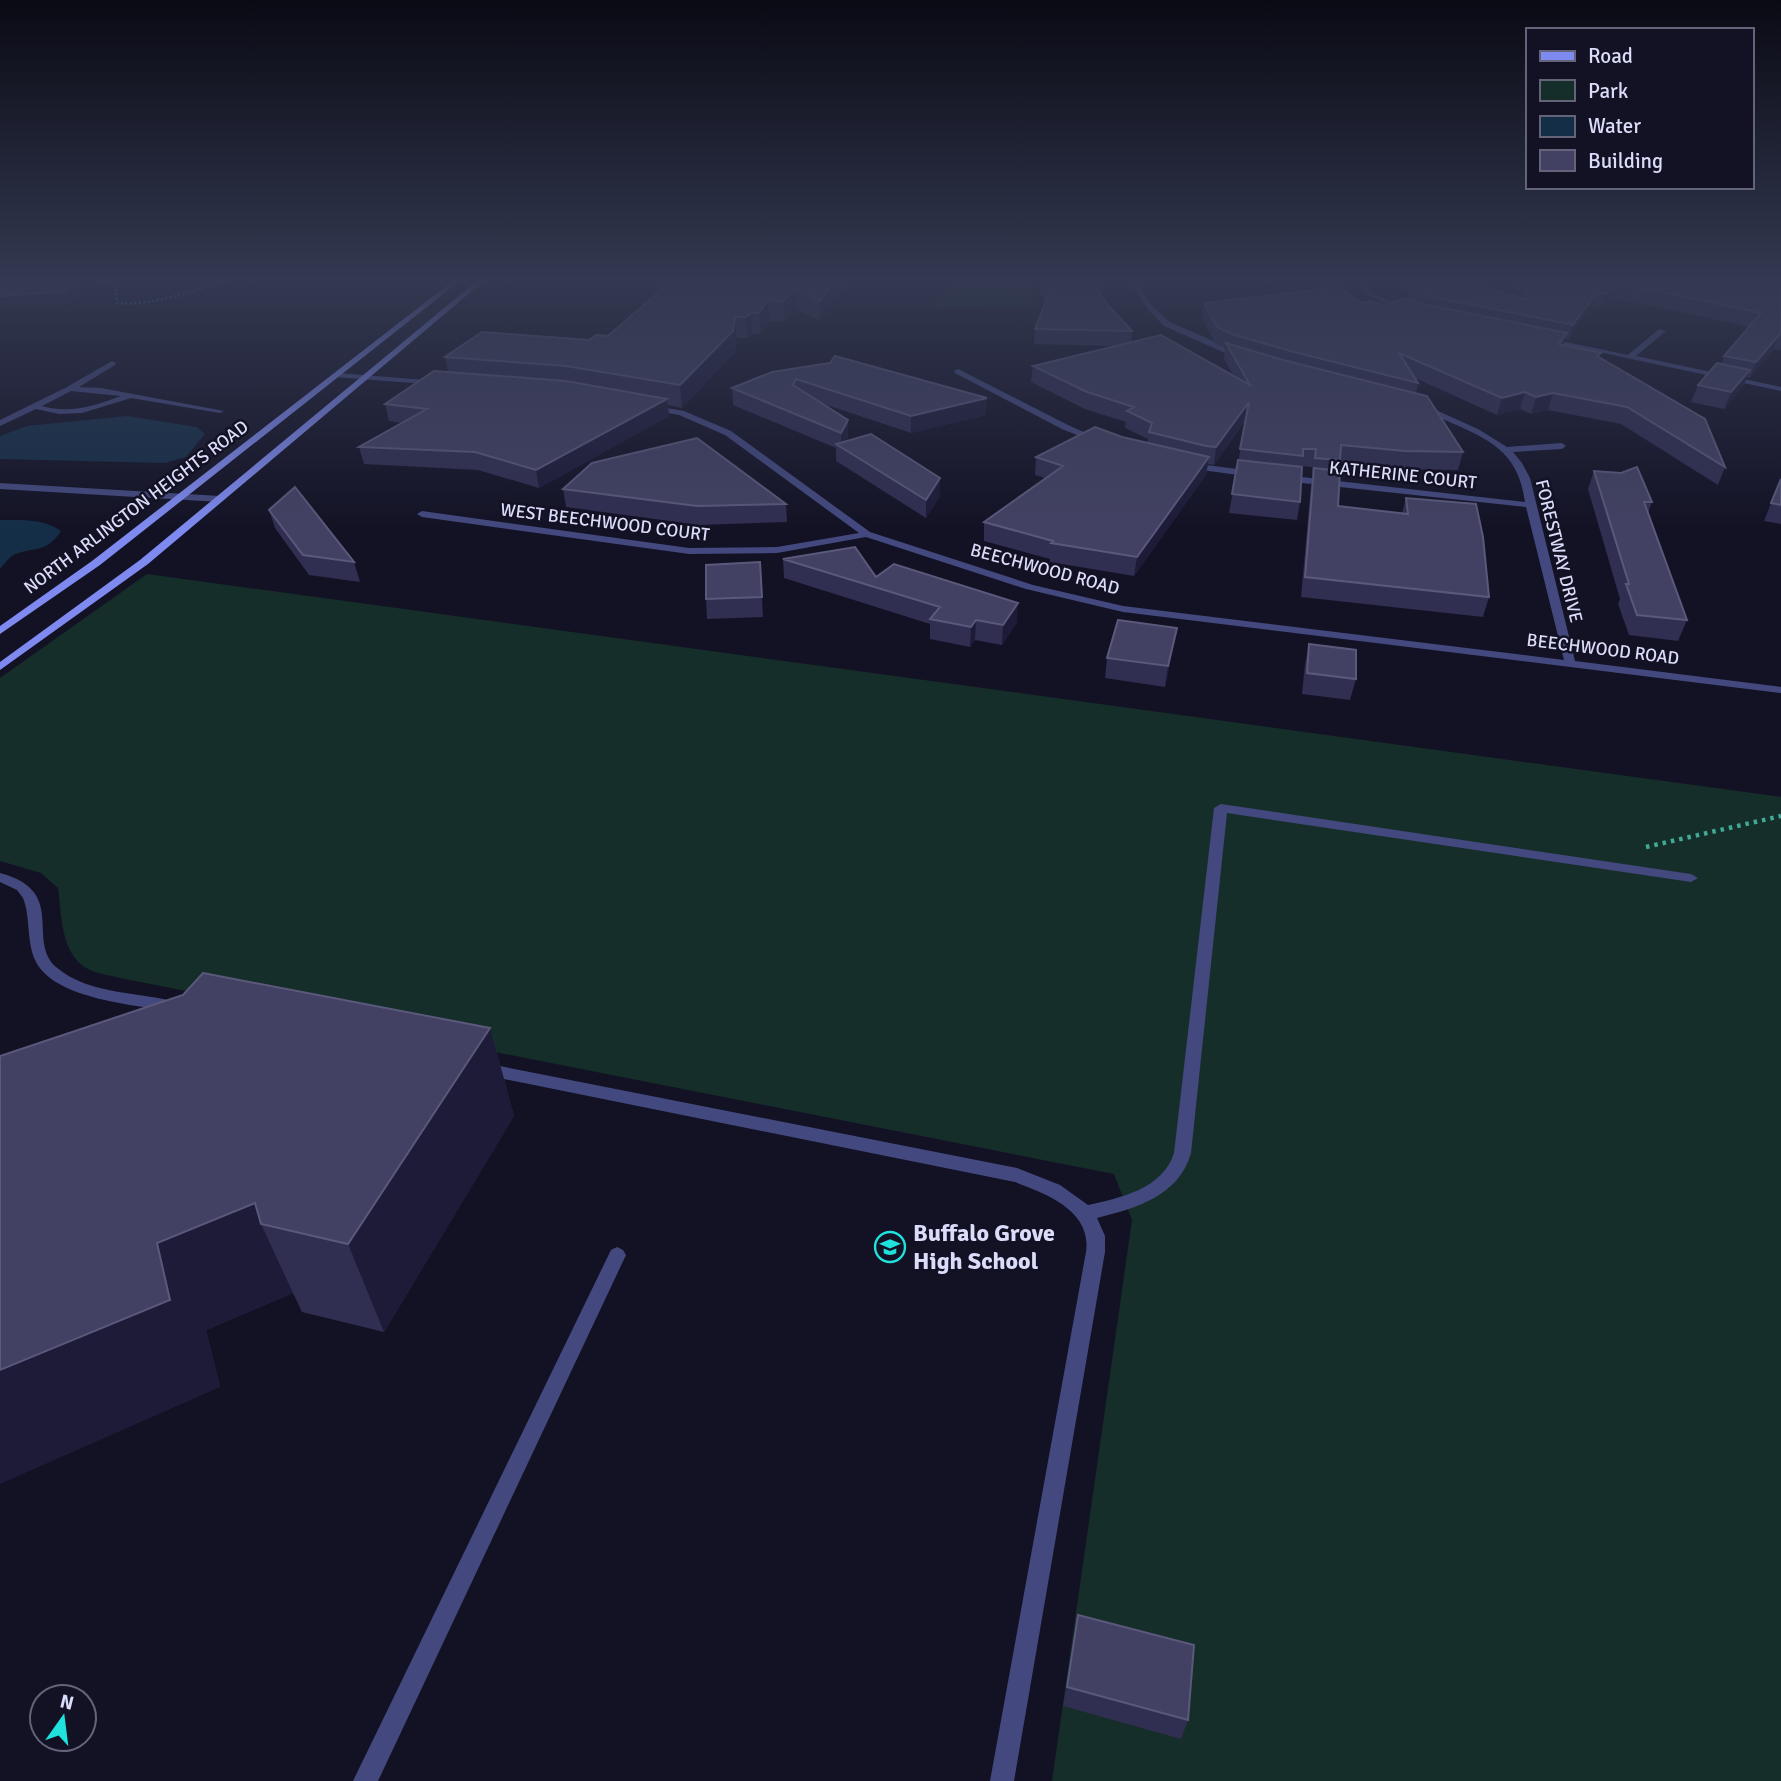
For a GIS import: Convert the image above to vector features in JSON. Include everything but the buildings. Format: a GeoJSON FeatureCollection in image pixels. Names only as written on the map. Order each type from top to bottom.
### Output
{"type":"FeatureCollection","features":[{"type":"Feature","properties":{"kind":"main road","name":"NORTH ARLINGTON HEIGHTS ROAD"},"geometry":{"type":"LineString","coordinates":[[0,631],[96,563],[353,363]]}},
{"type":"Feature","properties":{"kind":"main road"},"geometry":{"type":"LineString","coordinates":[[0,667],[144,562],[384,363]]}},
{"type":"Feature","properties":{"kind":"street"},"geometry":{"type":"LineString","coordinates":[[0,424],[70,389],[112,363]]}},
{"type":"Feature","properties":{"kind":"street"},"geometry":{"type":"LineString","coordinates":[[1658,363],[1781,390]]}},
{"type":"Feature","properties":{"kind":"street"},"geometry":{"type":"LineString","coordinates":[[958,371],[1065,427],[1113,446]]}},
{"type":"Feature","properties":{"kind":"street"},"geometry":{"type":"LineString","coordinates":[[338,375],[451,383]]}},
{"type":"Feature","properties":{"kind":"street"},"geometry":{"type":"LineString","coordinates":[[70,389],[130,395],[220,411]]}},
{"type":"Feature","properties":{"kind":"street"},"geometry":{"type":"LineString","coordinates":[[35,406],[50,412],[79,411],[98,408],[130,395]]}},
{"type":"Feature","properties":{"kind":"street","name":"BEECHWOOD ROAD"},"geometry":{"type":"LineString","coordinates":[[641,405],[681,414],[728,433],[867,534],[1030,587],[1123,609],[1781,690]]}},
{"type":"Feature","properties":{"kind":"street","name":"FORESTWAY DRIVE"},"geometry":{"type":"LineString","coordinates":[[1416,405],[1457,423],[1504,450],[1518,463],[1527,482],[1530,505],[1570,663]]}},
{"type":"Feature","properties":{"kind":"street"},"geometry":{"type":"LineString","coordinates":[[1504,450],[1562,446]]}},
{"type":"Feature","properties":{"kind":"street"},"geometry":{"type":"LineString","coordinates":[[1177,463],[1203,469],[1258,475]]}},
{"type":"Feature","properties":{"kind":"street","name":"KATHERINE COURT"},"geometry":{"type":"LineString","coordinates":[[1271,476],[1530,505]]}},
{"type":"Feature","properties":{"kind":"street"},"geometry":{"type":"LineString","coordinates":[[0,486],[220,499]]}},
{"type":"Feature","properties":{"kind":"street","name":"WEST BEECHWOOD COURT"},"geometry":{"type":"LineString","coordinates":[[422,514],[689,551],[777,550],[867,534]]}},
{"type":"Feature","properties":{"kind":"street"},"geometry":{"type":"LineString","coordinates":[[1085,1213],[1128,1204],[1159,1188],[1180,1161],[1187,1128],[1221,808],[1691,878]]}},
{"type":"Feature","properties":{"kind":"street"},"geometry":{"type":"LineString","coordinates":[[0,877],[23,887],[33,901],[41,955],[46,967],[68,984],[192,1010]]}},
{"type":"Feature","properties":{"kind":"street"},"geometry":{"type":"LineString","coordinates":[[462,1064],[1017,1175],[1057,1190],[1085,1213],[1097,1238],[1002,1781]]}},
{"type":"Feature","properties":{"kind":"street"},"geometry":{"type":"LineString","coordinates":[[365,1781],[617,1255]]}},
{"type":"Feature","properties":{"kind":"path"},"geometry":{"type":"LineString","coordinates":[[1644,848],[1781,816]]}},
{"type":"Feature","properties":{"kind":"green space"},"geometry":{"type":"Polygon","coordinates":[[[147,574],[1781,797],[1781,1781],[1052,1781],[1132,1220],[1114,1174],[120,978],[88,969],[72,954],[67,944],[58,888],[41,873],[0,861],[0,678],[147,574]]]}},
{"type":"Feature","properties":{"kind":"water"},"geometry":{"type":"Polygon","coordinates":[[[127,416],[197,427],[205,434],[186,457],[165,463],[0,459],[0,436],[27,426],[127,416]]]}},
{"type":"Feature","properties":{"kind":"water"},"geometry":{"type":"Polygon","coordinates":[[[0,520],[39,522],[61,531],[50,544],[12,556],[0,569],[0,520]]]}},
{"type":"Feature","properties":{"kind":"place","name":"Buffalo Grove High School"},"geometry":{"type":"Point","coordinates":[890,1247]}}]}
